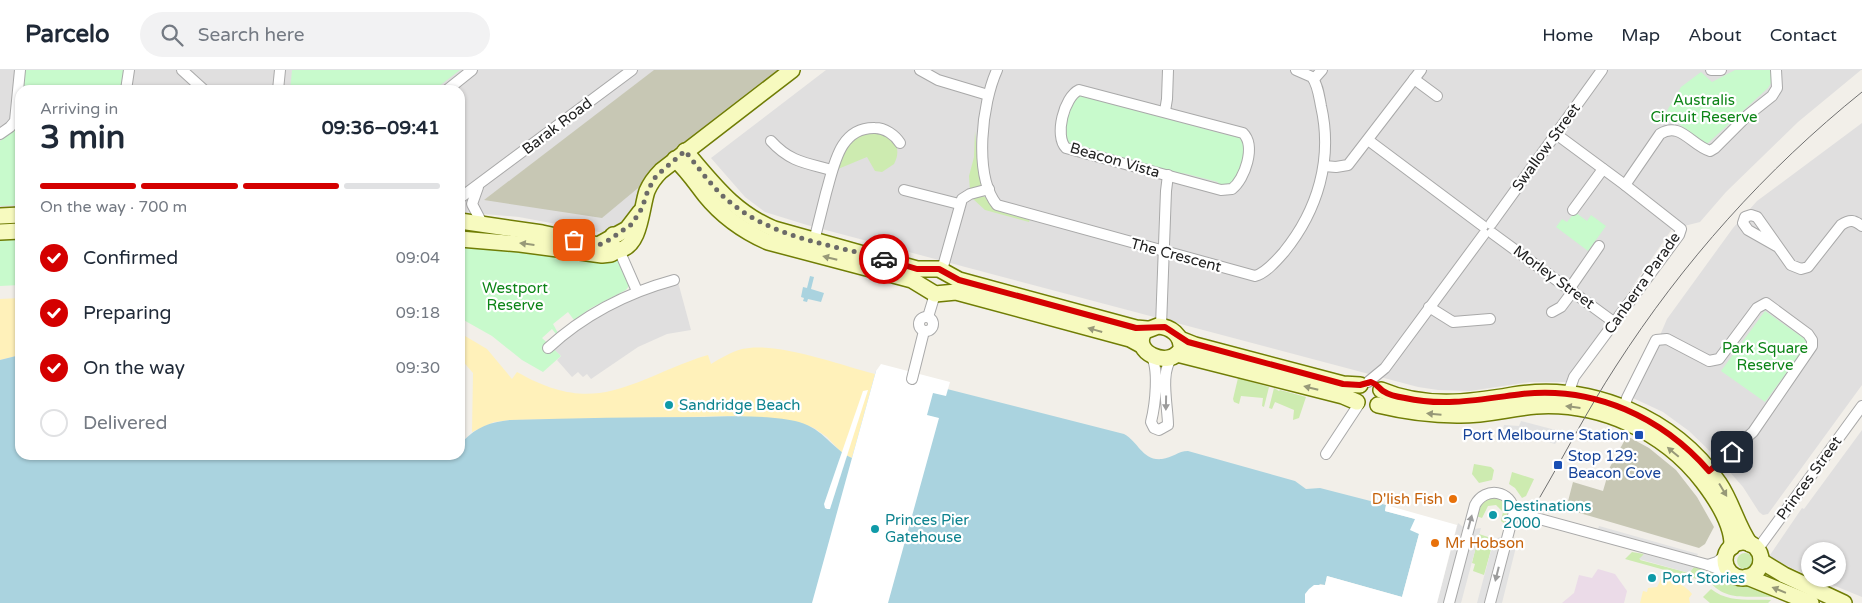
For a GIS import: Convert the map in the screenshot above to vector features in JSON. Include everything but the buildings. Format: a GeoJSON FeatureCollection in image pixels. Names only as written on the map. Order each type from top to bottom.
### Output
{"type":"FeatureCollection","features":[{"type":"Feature","properties":{"kind":"street"},"geometry":{"type":"LineString","coordinates":[[19,85],[20,70]]}},
{"type":"Feature","properties":{"kind":"street"},"geometry":{"type":"LineString","coordinates":[[126,85],[128,70]]}},
{"type":"Feature","properties":{"kind":"street"},"geometry":{"type":"LineString","coordinates":[[182,70],[198,85]]}},
{"type":"Feature","properties":{"kind":"street"},"geometry":{"type":"LineString","coordinates":[[278,85],[280,70]]}},
{"type":"Feature","properties":{"kind":"street"},"geometry":{"type":"LineString","coordinates":[[452,85],[472,70]]}},
{"type":"Feature","properties":{"kind":"street","name":"Barak Road"},"geometry":{"type":"LineString","coordinates":[[465,194],[632,70]]}},
{"type":"Feature","properties":{"kind":"street"},"geometry":{"type":"LineString","coordinates":[[465,239],[520,244],[602,255],[611,254],[622,249],[637,233],[642,208],[652,183],[660,171],[792,70]]}},
{"type":"Feature","properties":{"kind":"street"},"geometry":{"type":"LineString","coordinates":[[920,70],[938,80],[988,95]]}},
{"type":"Feature","properties":{"kind":"street","name":"The Crescent"},"geometry":{"type":"LineString","coordinates":[[997,70],[988,95],[983,150],[989,189],[995,203],[1000,207],[1252,276],[1260,274],[1280,257],[1304,223],[1317,194],[1324,166],[1326,130],[1314,79]]}},
{"type":"Feature","properties":{"kind":"street"},"geometry":{"type":"LineString","coordinates":[[1165,111],[1168,70]]}},
{"type":"Feature","properties":{"kind":"street"},"geometry":{"type":"LineString","coordinates":[[1296,70],[1314,79],[1322,70]]}},
{"type":"Feature","properties":{"kind":"street"},"geometry":{"type":"LineString","coordinates":[[1324,166],[1348,165],[1421,70]]}},
{"type":"Feature","properties":{"kind":"street","name":"Swallow Street"},"geometry":{"type":"LineString","coordinates":[[1373,390],[1381,373],[1488,229],[1602,70]]}},
{"type":"Feature","properties":{"kind":"street"},"geometry":{"type":"LineString","coordinates":[[1711,70],[1721,70]]}},
{"type":"Feature","properties":{"kind":"street"},"geometry":{"type":"LineString","coordinates":[[1625,185],[1660,134],[1668,129],[1676,129],[1702,149],[1710,151],[1715,148],[1748,115],[1772,96],[1777,88],[1776,70]]}},
{"type":"Feature","properties":{"kind":"street"},"geometry":{"type":"LineString","coordinates":[[1414,79],[1437,96]]}},
{"type":"Feature","properties":{"kind":"street","name":"Beacon Vista"},"geometry":{"type":"LineString","coordinates":[[1079,90],[1237,130],[1246,136],[1248,145],[1244,170],[1239,182],[1232,189],[1221,190],[1168,175],[1069,149],[1064,146],[1060,136],[1066,106],[1072,94],[1079,90]]}},
{"type":"Feature","properties":{"kind":"street"},"geometry":{"type":"LineString","coordinates":[[0,134],[15,122]]}},
{"type":"Feature","properties":{"kind":"street"},"geometry":{"type":"LineString","coordinates":[[814,241],[832,170],[843,143],[859,130],[873,128],[892,134],[900,143]]}},
{"type":"Feature","properties":{"kind":"street","name":"Canberra Parade"},"geometry":{"type":"LineString","coordinates":[[1556,134],[1681,229],[1615,323],[1574,377],[1568,394]]}},
{"type":"Feature","properties":{"kind":"street","name":"Morley Street"},"geometry":{"type":"LineString","coordinates":[[1368,140],[1615,323]]}},
{"type":"Feature","properties":{"kind":"street"},"geometry":{"type":"LineString","coordinates":[[771,141],[783,154],[796,161],[832,170]]}},
{"type":"Feature","properties":{"kind":"street"},"geometry":{"type":"LineString","coordinates":[[680,155],[729,202],[745,214],[774,229],[917,269],[941,271],[968,283],[1136,328],[1154,328],[1172,330],[1177,350],[1168,363],[1167,370],[1165,411],[1168,425],[1159,430],[1154,428],[1151,422],[1154,410],[1154,361],[1146,350],[1142,335],[1154,328]]}},
{"type":"Feature","properties":{"kind":"street"},"geometry":{"type":"LineString","coordinates":[[680,155],[688,171],[721,212],[747,232],[784,247],[913,281],[935,292],[956,292],[1130,339],[1160,358],[1177,350],[1195,345],[1398,397],[1431,402],[1474,401],[1533,393],[1568,394],[1597,399],[1622,413]]}},
{"type":"Feature","properties":{"kind":"street"},"geometry":{"type":"LineString","coordinates":[[1573,210],[1603,168]]}},
{"type":"Feature","properties":{"kind":"street","name":"Beacon Vista"},"geometry":{"type":"LineString","coordinates":[[1154,328],[1164,251],[1168,175]]}},
{"type":"Feature","properties":{"kind":"street"},"geometry":{"type":"LineString","coordinates":[[482,182],[476,190],[472,202],[475,212],[482,223]]}},
{"type":"Feature","properties":{"kind":"street"},"geometry":{"type":"LineString","coordinates":[[912,379],[924,330],[920,327],[919,322],[924,317],[928,317],[935,292],[950,284],[941,271],[959,204],[966,195],[989,189]]}},
{"type":"Feature","properties":{"kind":"street"},"geometry":{"type":"LineString","coordinates":[[904,190],[959,204]]}},
{"type":"Feature","properties":{"kind":"street"},"geometry":{"type":"LineString","coordinates":[[465,221],[548,234],[594,245],[604,243],[615,234],[628,228],[642,208]]}},
{"type":"Feature","properties":{"kind":"street"},"geometry":{"type":"LineString","coordinates":[[0,216],[15,215]]}},
{"type":"Feature","properties":{"kind":"street"},"geometry":{"type":"LineString","coordinates":[[1778,247],[1795,268],[1806,268],[1841,225],[1848,220],[1856,221],[1862,226]]}},
{"type":"Feature","properties":{"kind":"street"},"geometry":{"type":"LineString","coordinates":[[0,232],[15,231]]}},
{"type":"Feature","properties":{"kind":"street"},"geometry":{"type":"LineString","coordinates":[[615,234],[611,244],[622,249],[637,291]]}},
{"type":"Feature","properties":{"kind":"street"},"geometry":{"type":"LineString","coordinates":[[1552,312],[1561,307],[1599,246]]}},
{"type":"Feature","properties":{"kind":"street"},"geometry":{"type":"LineString","coordinates":[[935,292],[925,277],[941,271]]}},
{"type":"Feature","properties":{"kind":"street"},"geometry":{"type":"LineString","coordinates":[[548,348],[574,326],[598,310],[637,291],[674,280]]}},
{"type":"Feature","properties":{"kind":"street"},"geometry":{"type":"LineString","coordinates":[[1622,413],[1656,340],[1667,339],[1714,362],[1719,359],[1757,308],[1766,304],[1808,334],[1812,340],[1812,346],[1759,424],[1743,443],[1705,474]]}},
{"type":"Feature","properties":{"kind":"street"},"geometry":{"type":"LineString","coordinates":[[1429,307],[1450,321],[1472,321],[1490,318]]}},
{"type":"Feature","properties":{"kind":"street"},"geometry":{"type":"LineString","coordinates":[[1177,350],[1344,397],[1358,403]]}},
{"type":"Feature","properties":{"kind":"street"},"geometry":{"type":"LineString","coordinates":[[1326,454],[1358,403],[1355,393],[1373,390],[1423,413],[1456,416],[1483,414],[1531,406],[1557,406],[1622,413],[1648,420],[1673,436],[1695,455],[1732,538],[1726,566],[1740,576]]}},
{"type":"Feature","properties":{"kind":"street","name":"Princes Street"},"geometry":{"type":"LineString","coordinates":[[1756,552],[1862,406]]}},
{"type":"Feature","properties":{"kind":"street"},"geometry":{"type":"LineString","coordinates":[[1705,474],[1730,503],[1756,552],[1757,570],[1740,576]]}},
{"type":"Feature","properties":{"kind":"street"},"geometry":{"type":"LineString","coordinates":[[1449,603],[1477,502],[1487,493],[1500,493],[1510,501],[1514,512],[1490,603]]}},
{"type":"Feature","properties":{"kind":"street"},"geometry":{"type":"LineString","coordinates":[[1514,512],[1708,565],[1810,603]]}},
{"type":"Feature","properties":{"kind":"street"},"geometry":{"type":"LineString","coordinates":[[1708,565],[1720,560],[1729,551],[1742,543],[1756,552],[1778,572],[1844,603]]}},
{"type":"Feature","properties":{"kind":"shaded area"},"geometry":{"type":"Polygon","coordinates":[[[0,70],[778,70],[656,162],[637,198],[629,223],[604,233],[519,217],[465,212],[465,85],[15,85],[15,209],[0,209],[0,70]]]}},
{"type":"Feature","properties":{"kind":"shaded area"},"geometry":{"type":"Polygon","coordinates":[[[654,70],[780,70],[602,218],[484,200],[654,70]]]}},
{"type":"Feature","properties":{"kind":"shaded area"},"geometry":{"type":"Polygon","coordinates":[[[826,70],[1861,70],[1798,122],[1726,192],[1700,222],[1672,229],[1567,382],[1530,382],[1470,391],[1418,387],[807,225],[765,212],[745,197],[711,158],[826,70]]]}},
{"type":"Feature","properties":{"kind":"shaded area"},"geometry":{"type":"Polygon","coordinates":[[[1862,123],[1862,385],[1768,514],[1763,515],[1759,512],[1743,487],[1689,431],[1663,412],[1633,398],[1667,319],[1733,228],[1757,201],[1862,123]]]}},
{"type":"Feature","properties":{"kind":"shaded area"},"geometry":{"type":"Polygon","coordinates":[[[678,282],[691,330],[667,334],[638,347],[591,379],[587,374],[583,377],[578,372],[572,377],[557,360],[561,356],[553,349],[580,326],[622,303],[678,282]]]}},
{"type":"Feature","properties":{"kind":"shaded area"},"geometry":{"type":"Polygon","coordinates":[[[1521,421],[1563,432],[1555,444],[1503,429],[1504,425],[1519,426],[1521,421]]]}},
{"type":"Feature","properties":{"kind":"shaded area"},"geometry":{"type":"Polygon","coordinates":[[[1862,430],[1862,597],[1838,587],[1846,587],[1846,542],[1801,542],[1801,572],[1768,558],[1802,508],[1804,509],[1862,430]]]}},
{"type":"Feature","properties":{"kind":"shaded area"},"geometry":{"type":"Polygon","coordinates":[[[1627,436],[1649,448],[1676,470],[1697,497],[1714,527],[1705,544],[1699,548],[1566,509],[1573,482],[1603,491],[1610,467],[1627,436]]]}},
{"type":"Feature","properties":{"kind":"shaded area"},"geometry":{"type":"Polygon","coordinates":[[[1458,523],[1463,527],[1444,603],[1437,603],[1458,523]]]}},
{"type":"Feature","properties":{"kind":"shaded area"},"geometry":{"type":"Polygon","coordinates":[[[1599,526],[1698,554],[1697,556],[1598,529],[1599,526]]]}},
{"type":"Feature","properties":{"kind":"shaded area"},"geometry":{"type":"Polygon","coordinates":[[[1481,528],[1461,603],[1454,603],[1474,529],[1481,528]]]}},
{"type":"Feature","properties":{"kind":"shaded area"},"geometry":{"type":"Polygon","coordinates":[[[1501,537],[1484,603],[1477,603],[1494,539],[1501,537]]]}},
{"type":"Feature","properties":{"kind":"shaded area"},"geometry":{"type":"Polygon","coordinates":[[[1512,537],[1517,543],[1502,603],[1495,603],[1512,537]]]}},
{"type":"Feature","properties":{"kind":"shaded area"},"geometry":{"type":"Polygon","coordinates":[[[1644,554],[1694,567],[1689,573],[1639,559],[1644,554]]]}},
{"type":"Feature","properties":{"kind":"shaded area"},"geometry":{"type":"Polygon","coordinates":[[[1598,569],[1615,574],[1627,591],[1624,603],[1562,603],[1574,593],[1579,575],[1592,578],[1598,569]]]}},
{"type":"Feature","properties":{"kind":"green space"},"geometry":{"type":"Polygon","coordinates":[[[24,70],[124,70],[122,85],[22,85],[24,70]]]}},
{"type":"Feature","properties":{"kind":"green space"},"geometry":{"type":"Polygon","coordinates":[[[292,70],[460,70],[440,85],[290,85],[292,70]]]}},
{"type":"Feature","properties":{"kind":"green space","name":"Australis Circuit Reserve"},"geometry":{"type":"Polygon","coordinates":[[[1735,70],[1772,70],[1774,78],[1768,88],[1707,144],[1665,114],[1681,87],[1701,72],[1712,82],[1735,70]]]}},
{"type":"Feature","properties":{"kind":"green space"},"geometry":{"type":"Polygon","coordinates":[[[1078,95],[1231,136],[1232,134],[1241,137],[1244,156],[1241,168],[1232,185],[1218,185],[1218,182],[1183,173],[1181,175],[1144,165],[1144,163],[1067,143],[1065,131],[1066,118],[1078,95]]]}},
{"type":"Feature","properties":{"kind":"green space"},"geometry":{"type":"Polygon","coordinates":[[[15,126],[15,205],[0,206],[0,141],[15,126]]]}},
{"type":"Feature","properties":{"kind":"green space"},"geometry":{"type":"Polygon","coordinates":[[[975,131],[979,174],[982,174],[983,180],[979,188],[970,191],[969,176],[974,157],[975,131]]]}},
{"type":"Feature","properties":{"kind":"green space"},"geometry":{"type":"Polygon","coordinates":[[[868,132],[882,133],[892,139],[897,151],[894,164],[882,172],[875,171],[867,157],[838,169],[849,141],[868,132]]]}},
{"type":"Feature","properties":{"kind":"green space"},"geometry":{"type":"Polygon","coordinates":[[[986,197],[996,210],[1030,219],[1029,222],[985,210],[972,198],[986,197]]]}},
{"type":"Feature","properties":{"kind":"green space"},"geometry":{"type":"Polygon","coordinates":[[[1575,212],[1587,221],[1591,215],[1606,226],[1588,251],[1556,227],[1562,219],[1567,222],[1575,212]]]}},
{"type":"Feature","properties":{"kind":"green space"},"geometry":{"type":"Polygon","coordinates":[[[15,239],[15,285],[0,286],[0,240],[15,239]]]}},
{"type":"Feature","properties":{"kind":"green space","name":"Westport Reserve"},"geometry":{"type":"Polygon","coordinates":[[[465,246],[527,252],[583,262],[596,258],[611,257],[620,262],[629,286],[626,290],[591,308],[574,320],[568,312],[553,324],[558,333],[556,334],[552,329],[542,338],[561,356],[543,372],[522,360],[492,336],[465,321],[465,246]]]}},
{"type":"Feature","properties":{"kind":"green space","name":"Park Square Reserve"},"geometry":{"type":"Polygon","coordinates":[[[1765,311],[1809,342],[1765,402],[1721,371],[1765,311]]]}},
{"type":"Feature","properties":{"kind":"green space"},"geometry":{"type":"Polygon","coordinates":[[[1238,378],[1269,387],[1264,407],[1262,406],[1263,398],[1241,396],[1239,404],[1234,402],[1238,378]]]}},
{"type":"Feature","properties":{"kind":"green space"},"geometry":{"type":"Polygon","coordinates":[[[1274,388],[1279,391],[1306,397],[1299,418],[1293,420],[1294,410],[1275,402],[1272,409],[1269,408],[1274,388]]]}},
{"type":"Feature","properties":{"kind":"green space"},"geometry":{"type":"Polygon","coordinates":[[[1474,464],[1491,467],[1494,470],[1492,480],[1479,483],[1472,474],[1474,464]]]}},
{"type":"Feature","properties":{"kind":"green space"},"geometry":{"type":"Polygon","coordinates":[[[1512,472],[1534,479],[1526,496],[1522,498],[1515,488],[1509,484],[1512,472]]]}},
{"type":"Feature","properties":{"kind":"green space"},"geometry":{"type":"Polygon","coordinates":[[[1494,497],[1503,500],[1510,509],[1507,525],[1501,521],[1503,512],[1496,505],[1488,506],[1482,518],[1476,516],[1482,504],[1494,497]]]}},
{"type":"Feature","properties":{"kind":"green space"},"geometry":{"type":"Polygon","coordinates":[[[1479,534],[1494,539],[1484,575],[1473,571],[1475,564],[1472,563],[1479,534]]]}},
{"type":"Feature","properties":{"kind":"green space"},"geometry":{"type":"Polygon","coordinates":[[[1632,552],[1644,554],[1640,560],[1689,573],[1694,567],[1705,570],[1703,576],[1697,579],[1625,559],[1632,552]]]}},
{"type":"Feature","properties":{"kind":"green space"},"geometry":{"type":"Polygon","coordinates":[[[1742,553],[1748,553],[1753,558],[1751,567],[1742,569],[1737,564],[1737,558],[1742,553]]]}},
{"type":"Feature","properties":{"kind":"green space"},"geometry":{"type":"Polygon","coordinates":[[[1708,571],[1735,583],[1748,584],[1773,594],[1772,597],[1744,597],[1720,591],[1706,577],[1708,571]]]}},
{"type":"Feature","properties":{"kind":"green space"},"geometry":{"type":"Polygon","coordinates":[[[1711,589],[1732,598],[1771,600],[1768,603],[1710,603],[1703,597],[1711,589]]]}},
{"type":"Feature","properties":{"kind":"sand"},"geometry":{"type":"Polygon","coordinates":[[[15,298],[15,356],[0,360],[0,299],[15,298]]]}},
{"type":"Feature","properties":{"kind":"sand","name":"Sandridge Beach"},"geometry":{"type":"Polygon","coordinates":[[[465,336],[487,349],[512,379],[517,372],[544,385],[568,392],[589,394],[629,385],[708,355],[711,364],[738,350],[756,347],[808,355],[875,374],[852,458],[842,453],[827,437],[814,428],[798,422],[738,416],[510,420],[494,422],[472,432],[473,373],[465,364],[465,336]]]}},
{"type":"Feature","properties":{"kind":"sand"},"geometry":{"type":"Polygon","coordinates":[[[1662,577],[1679,583],[1686,588],[1692,594],[1689,598],[1690,603],[1640,603],[1643,591],[1647,592],[1648,588],[1657,587],[1662,577]]]}},
{"type":"Feature","properties":{"kind":"water"},"geometry":{"type":"Polygon","coordinates":[[[810,276],[814,277],[811,289],[824,293],[821,302],[808,299],[807,302],[803,301],[804,298],[801,297],[803,287],[807,288],[810,276]]]}},
{"type":"Feature","properties":{"kind":"water"},"geometry":{"type":"Polygon","coordinates":[[[15,356],[15,460],[465,460],[465,439],[473,432],[496,422],[510,420],[752,416],[778,418],[808,425],[852,458],[876,371],[1124,434],[1145,454],[1155,459],[1162,459],[1188,451],[1295,481],[1306,489],[1320,488],[1386,505],[1385,511],[1415,519],[1419,534],[1402,597],[1327,576],[1325,585],[1320,584],[1305,600],[1305,603],[0,603],[0,360],[15,356]]]}},
{"type":"Feature","properties":{"kind":"pier"},"geometry":{"type":"Polygon","coordinates":[[[881,364],[950,382],[946,396],[933,393],[927,415],[939,418],[888,603],[812,603],[876,371],[881,364]]]}},
{"type":"Feature","properties":{"kind":"pier"},"geometry":{"type":"Polygon","coordinates":[[[868,390],[830,509],[827,509],[824,504],[863,391],[868,390]]]}},
{"type":"Feature","properties":{"kind":"pier"},"geometry":{"type":"Polygon","coordinates":[[[1386,505],[1457,525],[1437,603],[1305,603],[1305,594],[1309,589],[1314,585],[1325,585],[1327,576],[1402,597],[1419,534],[1410,530],[1415,519],[1385,511],[1386,505]]]}},
{"type":"Feature","properties":{"kind":"tram line"},"geometry":{"type":"LineString","coordinates":[[1540,497],[1616,366],[1669,290],[1728,219],[1759,186],[1792,153],[1862,92]]}},
{"type":"Feature","properties":{"kind":"way so far"},"geometry":{"type":"LineString","coordinates":[[574,240],[598,245],[628,228],[642,208],[648,190],[656,176],[685,151],[729,202],[754,220],[802,238],[884,259]]}},
{"type":"Feature","properties":{"kind":"place","name":"Sandridge Beach"},"geometry":{"type":"Point","coordinates":[669,405]}},
{"type":"Feature","properties":{"kind":"place","name":"Port Melbourne Station"},"geometry":{"type":"Point","coordinates":[1639,435]}},
{"type":"Feature","properties":{"kind":"place","name":"Stop 129: Beacon Cove"},"geometry":{"type":"Point","coordinates":[1558,465]}},
{"type":"Feature","properties":{"kind":"place","name":"D'lish Fish"},"geometry":{"type":"Point","coordinates":[1453,499]}},
{"type":"Feature","properties":{"kind":"place","name":"Destinations 2000"},"geometry":{"type":"Point","coordinates":[1493,515]}},
{"type":"Feature","properties":{"kind":"place","name":"Princes Pier Gatehouse"},"geometry":{"type":"Point","coordinates":[875,529]}},
{"type":"Feature","properties":{"kind":"place","name":"Mr Hobson"},"geometry":{"type":"Point","coordinates":[1435,543]}},
{"type":"Feature","properties":{"kind":"place","name":"Port Stories"},"geometry":{"type":"Point","coordinates":[1652,578]}},
{"type":"Feature","properties":{"kind":"route"},"geometry":{"type":"LineString","coordinates":[[884,259],[917,269],[943,270],[952,278],[1136,328],[1165,327],[1172,330],[1180,339],[1188,342],[1343,384],[1360,385],[1364,382],[1375,383],[1381,390],[1407,399],[1431,402],[1466,402],[1543,393],[1586,396],[1639,414],[1673,436],[1695,455],[1709,471],[1732,452]]}}]}
